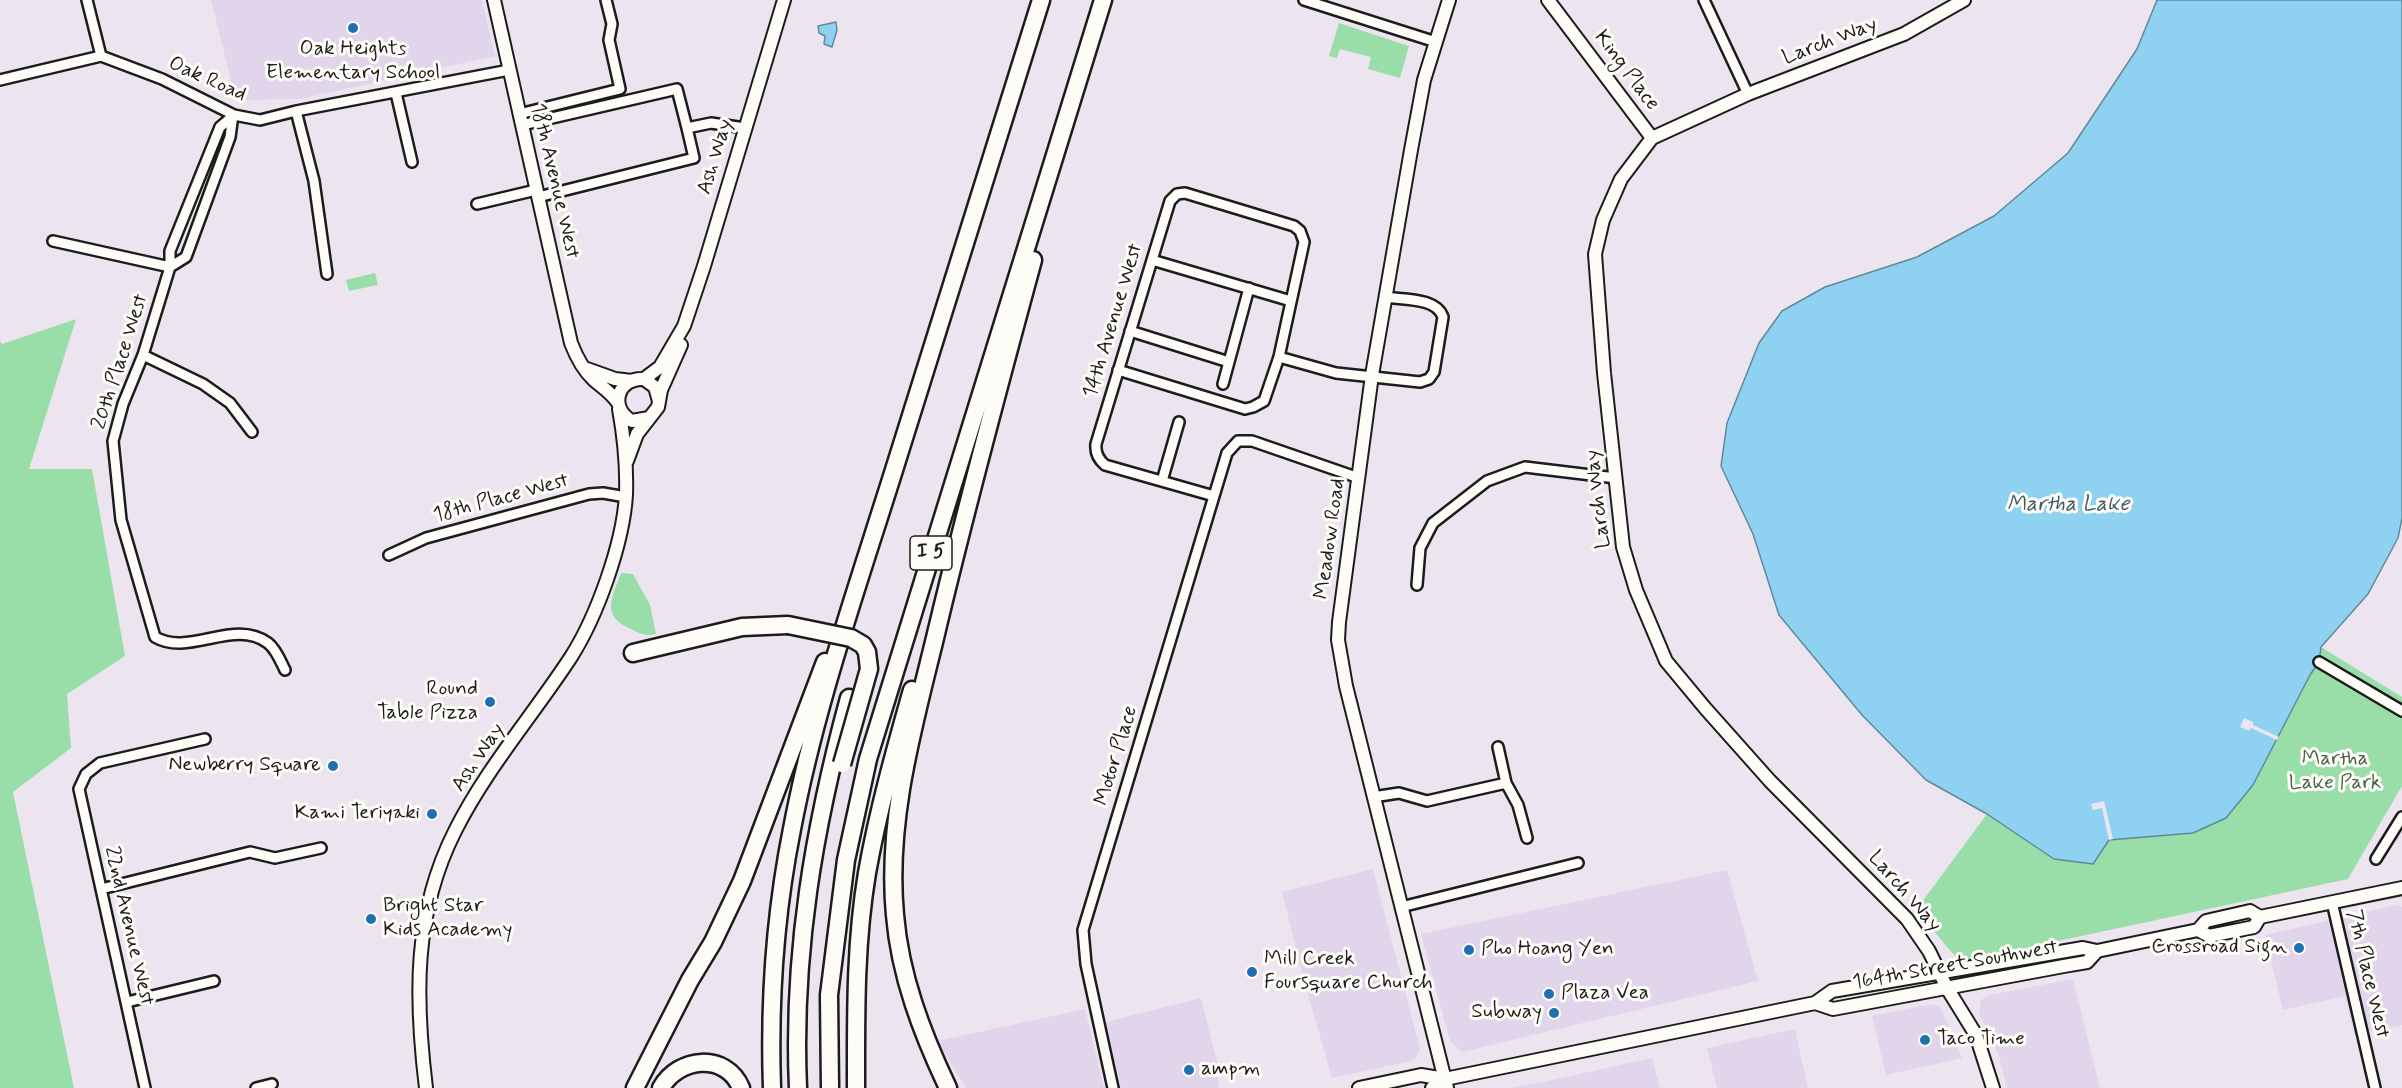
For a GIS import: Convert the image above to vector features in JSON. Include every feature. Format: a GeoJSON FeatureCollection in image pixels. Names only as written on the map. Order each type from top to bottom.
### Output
{"type":"FeatureCollection","features":[{"type":"Feature","properties":{"kind":"highway"},"geometry":{"type":"LineString","coordinates":[[772,1088],[774,962],[778,914],[801,786],[820,711],[863,568],[1041,0]]}},
{"type":"Feature","properties":{"kind":"highway","name":"I 5"},"geometry":{"type":"LineString","coordinates":[[830,1088],[829,995],[846,860],[868,759],[1103,0]]}},
{"type":"Feature","properties":{"kind":"highway"},"geometry":{"type":"LineString","coordinates":[[948,1088],[924,1033],[903,967],[895,914],[894,877],[901,789],[956,549],[1094,30]]}},
{"type":"Feature","properties":{"kind":"highway"},"geometry":{"type":"LineString","coordinates":[[856,1088],[856,984],[867,874],[888,772],[956,549]]}},
{"type":"Feature","properties":{"kind":"highway"},"geometry":{"type":"LineString","coordinates":[[635,1088],[690,980],[713,942],[742,881],[812,694],[863,568]]}},
{"type":"Feature","properties":{"kind":"highway"},"geometry":{"type":"LineString","coordinates":[[633,653],[742,627],[788,625],[857,641],[863,645],[869,660],[825,830],[813,897],[806,986],[806,1088]]}},
{"type":"Feature","properties":{"kind":"highway"},"geometry":{"type":"LineString","coordinates":[[798,1088],[796,1004],[808,880],[821,807],[857,672],[857,655],[848,640],[840,636]]}},
{"type":"Feature","properties":{"kind":"highway"},"geometry":{"type":"LineString","coordinates":[[661,1088],[672,1073],[682,1066],[698,1062],[708,1062],[727,1070],[741,1088]]}},
{"type":"Feature","properties":{"kind":"street"},"geometry":{"type":"LineString","coordinates":[[0,80],[101,56],[87,0]]}},
{"type":"Feature","properties":{"kind":"street","name":"18th Avenue West"},"geometry":{"type":"LineString","coordinates":[[494,0],[571,343],[591,378],[612,395],[619,406]]}},
{"type":"Feature","properties":{"kind":"street"},"geometry":{"type":"LineString","coordinates":[[521,120],[620,89],[609,40],[612,24],[606,0]]}},
{"type":"Feature","properties":{"kind":"street","name":"Ash Way"},"geometry":{"type":"LineString","coordinates":[[638,380],[660,368],[684,326],[784,0]]}},
{"type":"Feature","properties":{"kind":"street"},"geometry":{"type":"LineString","coordinates":[[1304,0],[1436,42]]}},
{"type":"Feature","properties":{"kind":"street","name":"Meadow Road"},"geometry":{"type":"LineString","coordinates":[[1446,1083],[1373,797],[1346,686],[1338,640],[1372,375],[1385,297],[1424,80],[1449,0]]}},
{"type":"Feature","properties":{"kind":"street","name":"King Place"},"geometry":{"type":"LineString","coordinates":[[1548,0],[1652,138]]}},
{"type":"Feature","properties":{"kind":"street"},"geometry":{"type":"LineString","coordinates":[[1704,0],[1748,94]]}},
{"type":"Feature","properties":{"kind":"street","name":"Larch Way"},"geometry":{"type":"LineString","coordinates":[[1964,0],[1904,34],[1748,94],[1652,138],[1620,179],[1602,220],[1595,254],[1604,373],[1623,547],[1636,590],[1666,661],[1770,781],[1907,919],[1923,941],[1947,988],[1976,1035],[1992,1088]]}},
{"type":"Feature","properties":{"kind":"street","name":"Oak Road"},"geometry":{"type":"LineString","coordinates":[[101,56],[162,80],[234,115],[260,120],[509,70]]}},
{"type":"Feature","properties":{"kind":"street"},"geometry":{"type":"LineString","coordinates":[[477,204],[694,158],[677,89],[521,120]]}},
{"type":"Feature","properties":{"kind":"street"},"geometry":{"type":"LineString","coordinates":[[396,93],[412,162]]}},
{"type":"Feature","properties":{"kind":"street"},"geometry":{"type":"LineString","coordinates":[[296,111],[314,181],[327,274]]}},
{"type":"Feature","properties":{"kind":"street","name":"20th Place West"},"geometry":{"type":"LineString","coordinates":[[234,115],[220,127],[170,251],[170,267],[143,356],[123,404],[113,441],[120,520],[155,637],[163,642],[176,644],[229,635],[255,636],[269,644],[285,670]]}},
{"type":"Feature","properties":{"kind":"street","name":"20th Place West"},"geometry":{"type":"LineString","coordinates":[[170,267],[186,257],[230,137],[234,115]]}},
{"type":"Feature","properties":{"kind":"street"},"geometry":{"type":"LineString","coordinates":[[687,128],[711,123],[745,128]]}},
{"type":"Feature","properties":{"kind":"street","name":"14th Avenue West"},"geometry":{"type":"LineString","coordinates":[[1162,481],[1105,465],[1099,460],[1095,451],[1170,201],[1177,194],[1185,193],[1294,226],[1303,236],[1304,242],[1291,301]]}},
{"type":"Feature","properties":{"kind":"street"},"geometry":{"type":"LineString","coordinates":[[53,242],[170,267]]}},
{"type":"Feature","properties":{"kind":"street"},"geometry":{"type":"LineString","coordinates":[[1118,370],[1245,408],[1253,407],[1264,401],[1279,357],[1291,301],[1152,260]]}},
{"type":"Feature","properties":{"kind":"street"},"geometry":{"type":"LineString","coordinates":[[1224,384],[1249,288]]}},
{"type":"Feature","properties":{"kind":"street"},"geometry":{"type":"LineString","coordinates":[[1279,357],[1336,372],[1420,382],[1429,379],[1434,372],[1443,317],[1440,311],[1433,304],[1385,297]]}},
{"type":"Feature","properties":{"kind":"street","name":"Ash Way"},"geometry":{"type":"LineString","coordinates":[[659,400],[683,337],[684,326]]}},
{"type":"Feature","properties":{"kind":"street"},"geometry":{"type":"LineString","coordinates":[[1130,331],[1229,362]]}},
{"type":"Feature","properties":{"kind":"street"},"geometry":{"type":"LineString","coordinates":[[143,356],[203,384],[221,396],[230,403],[252,432]]}},
{"type":"Feature","properties":{"kind":"street"},"geometry":{"type":"LineString","coordinates":[[585,368],[615,379],[638,380],[655,387],[659,400],[655,412],[644,421],[632,421],[619,406],[621,389],[638,380]]}},
{"type":"Feature","properties":{"kind":"street","name":"Ash Way"},"geometry":{"type":"LineString","coordinates":[[426,1088],[417,996],[419,960],[428,910],[439,868],[455,831],[481,787],[573,655],[590,621],[613,556],[626,497],[626,465],[619,406]]}},
{"type":"Feature","properties":{"kind":"street","name":"Ash Way"},"geometry":{"type":"LineString","coordinates":[[626,465],[637,434],[650,417]]}},
{"type":"Feature","properties":{"kind":"street"},"geometry":{"type":"LineString","coordinates":[[1179,422],[1162,481],[1214,496]]}},
{"type":"Feature","properties":{"kind":"street","name":"Motor Place"},"geometry":{"type":"LineString","coordinates":[[1113,1088],[1086,964],[1083,930],[1227,453],[1238,441],[1252,441],[1359,478]]}},
{"type":"Feature","properties":{"kind":"street"},"geometry":{"type":"LineString","coordinates":[[1417,585],[1420,548],[1433,523],[1487,481],[1525,467],[1616,478]]}},
{"type":"Feature","properties":{"kind":"street","name":"18th Place West"},"geometry":{"type":"LineString","coordinates":[[389,555],[426,538],[589,495],[603,493],[626,497]]}},
{"type":"Feature","properties":{"kind":"street"},"geometry":{"type":"LineString","coordinates":[[2319,662],[2402,711]]}},
{"type":"Feature","properties":{"kind":"street","name":"22nd Avenue West"},"geometry":{"type":"LineString","coordinates":[[145,1088],[79,789],[86,774],[100,763],[205,739]]}},
{"type":"Feature","properties":{"kind":"street"},"geometry":{"type":"LineString","coordinates":[[1498,747],[1506,783],[1518,805],[1527,838]]}},
{"type":"Feature","properties":{"kind":"street"},"geometry":{"type":"LineString","coordinates":[[1373,797],[1399,793],[1427,801],[1506,783]]}},
{"type":"Feature","properties":{"kind":"street"},"geometry":{"type":"LineString","coordinates":[[2376,859],[2402,817]]}},
{"type":"Feature","properties":{"kind":"street"},"geometry":{"type":"LineString","coordinates":[[100,889],[250,852],[275,858],[321,848]]}},
{"type":"Feature","properties":{"kind":"street"},"geometry":{"type":"LineString","coordinates":[[1401,907],[1578,863]]}},
{"type":"Feature","properties":{"kind":"street","name":"164th Street Southwest"},"geometry":{"type":"LineString","coordinates":[[1432,1088],[1446,1083],[1815,1003],[1832,991],[2083,948],[2097,951],[2198,930],[2206,921],[2239,914],[2250,912],[2260,917],[2402,888]]}},
{"type":"Feature","properties":{"kind":"street","name":"7th Place West"},"geometry":{"type":"LineString","coordinates":[[2332,902],[2375,1088]]}},
{"type":"Feature","properties":{"kind":"street","name":"164th Street Southwest"},"geometry":{"type":"LineString","coordinates":[[1815,1003],[1833,1009],[1947,988],[2087,962],[2097,951]]}},
{"type":"Feature","properties":{"kind":"street"},"geometry":{"type":"LineString","coordinates":[[127,1002],[214,981]]}},
{"type":"Feature","properties":{"kind":"street","name":"164th Street Southwest"},"geometry":{"type":"LineString","coordinates":[[1359,1088],[1421,1075],[1446,1083]]}},
{"type":"Feature","properties":{"kind":"street"},"geometry":{"type":"LineString","coordinates":[[256,1088],[272,1084]]}},
{"type":"Feature","properties":{"kind":"shaded area","name":"Oak Heights Elementary School"},"geometry":{"type":"Polygon","coordinates":[[[211,0],[482,0],[495,56],[300,99],[236,100],[211,0]]]}},
{"type":"Feature","properties":{"kind":"shaded area"},"geometry":{"type":"Polygon","coordinates":[[[1373,869],[1420,1049],[1411,1061],[1332,1078],[1282,892],[1373,869]]]}},
{"type":"Feature","properties":{"kind":"shaded area"},"geometry":{"type":"Polygon","coordinates":[[[1727,870],[1758,981],[1462,1052],[1450,1041],[1421,934],[1727,870]]]}},
{"type":"Feature","properties":{"kind":"shaded area"},"geometry":{"type":"Polygon","coordinates":[[[2396,905],[2402,907],[2402,1025],[2354,1035],[2345,996],[2283,1010],[2265,935],[2396,905]]]}},
{"type":"Feature","properties":{"kind":"shaded area"},"geometry":{"type":"Polygon","coordinates":[[[2073,979],[2100,1088],[2007,1088],[1999,1056],[1979,1014],[1981,1000],[1989,995],[2073,979]]]}},
{"type":"Feature","properties":{"kind":"shaded area"},"geometry":{"type":"Polygon","coordinates":[[[1201,998],[1220,1074],[1217,1075],[1219,1088],[1121,1088],[1106,1022],[1201,998]]]}},
{"type":"Feature","properties":{"kind":"shaded area"},"geometry":{"type":"Polygon","coordinates":[[[1933,1004],[1941,1008],[1962,1058],[1886,1075],[1872,1016],[1933,1004]]]}},
{"type":"Feature","properties":{"kind":"shaded area"},"geometry":{"type":"Polygon","coordinates":[[[1085,1009],[1104,1088],[966,1088],[937,1041],[1085,1009]]]}},
{"type":"Feature","properties":{"kind":"shaded area"},"geometry":{"type":"Polygon","coordinates":[[[1795,1029],[1808,1088],[1717,1088],[1707,1048],[1795,1029]]]}},
{"type":"Feature","properties":{"kind":"shaded area"},"geometry":{"type":"Polygon","coordinates":[[[1652,1058],[1660,1088],[1511,1088],[1543,1082],[1652,1058]]]}},
{"type":"Feature","properties":{"kind":"green space"},"geometry":{"type":"Polygon","coordinates":[[[1339,23],[1409,46],[1400,78],[1368,69],[1371,57],[1340,49],[1337,58],[1329,56],[1339,23]]]}},
{"type":"Feature","properties":{"kind":"green space"},"geometry":{"type":"Polygon","coordinates":[[[375,273],[378,285],[349,291],[346,280],[375,273]]]}},
{"type":"Feature","properties":{"kind":"green space"},"geometry":{"type":"Polygon","coordinates":[[[76,319],[29,469],[92,469],[125,656],[67,694],[71,748],[13,792],[74,1088],[0,1088],[0,341],[2,344],[76,319]]]}},
{"type":"Feature","properties":{"kind":"green space"},"geometry":{"type":"Polygon","coordinates":[[[621,573],[633,574],[650,605],[656,634],[639,633],[620,623],[614,617],[612,597],[621,573]]]}},
{"type":"Feature","properties":{"kind":"green space","name":"Martha Lake Park"},"geometry":{"type":"Polygon","coordinates":[[[2321,647],[2402,697],[2402,786],[2348,879],[1960,962],[1916,910],[1987,814],[2054,859],[2109,840],[2193,833],[2253,785],[2319,662],[2321,647]]]}},
{"type":"Feature","properties":{"kind":"water","name":"Martha Lake"},"geometry":{"type":"Polygon","coordinates":[[[2157,0],[2402,0],[2402,518],[2398,538],[2368,594],[2321,647],[2319,662],[2253,785],[2226,818],[2193,833],[2109,840],[2093,864],[2054,859],[1987,814],[1926,780],[1862,715],[1779,615],[1753,534],[1721,466],[1727,423],[1759,343],[1782,311],[1825,287],[1917,257],[1994,216],[2068,153],[2137,49],[2157,0]]]}},
{"type":"Feature","properties":{"kind":"water"},"geometry":{"type":"Polygon","coordinates":[[[836,22],[837,30],[832,47],[824,44],[825,36],[819,33],[818,26],[836,22]]]}},
{"type":"Feature","properties":{"kind":"pier"},"geometry":{"type":"Polygon","coordinates":[[[2244,718],[2253,722],[2253,725],[2279,737],[2277,740],[2251,728],[2249,731],[2240,727],[2244,718]]]}},
{"type":"Feature","properties":{"kind":"pier"},"geometry":{"type":"Polygon","coordinates":[[[2104,801],[2113,839],[2109,840],[2102,808],[2093,810],[2091,804],[2104,801]]]}},
{"type":"Feature","properties":{"kind":"place","name":"Oak Heights Elementary School"},"geometry":{"type":"Point","coordinates":[353,28]}},
{"type":"Feature","properties":{"kind":"place","name":"Round Table Pizza"},"geometry":{"type":"Point","coordinates":[490,702]}},
{"type":"Feature","properties":{"kind":"place","name":"Newberry Square"},"geometry":{"type":"Point","coordinates":[333,766]}},
{"type":"Feature","properties":{"kind":"place","name":"Kami Teriyaki"},"geometry":{"type":"Point","coordinates":[432,814]}},
{"type":"Feature","properties":{"kind":"place","name":"Bright Star Kids Academy"},"geometry":{"type":"Point","coordinates":[371,919]}},
{"type":"Feature","properties":{"kind":"place","name":"Crossroad Sign"},"geometry":{"type":"Point","coordinates":[2299,948]}},
{"type":"Feature","properties":{"kind":"place","name":"Pho Hoang Yen"},"geometry":{"type":"Point","coordinates":[1469,950]}},
{"type":"Feature","properties":{"kind":"place","name":"Mill Creek Foursquare Church"},"geometry":{"type":"Point","coordinates":[1252,972]}},
{"type":"Feature","properties":{"kind":"place","name":"Plaza Vea"},"geometry":{"type":"Point","coordinates":[1549,994]}},
{"type":"Feature","properties":{"kind":"place","name":"Subway"},"geometry":{"type":"Point","coordinates":[1554,1013]}},
{"type":"Feature","properties":{"kind":"place","name":"Taco Time"},"geometry":{"type":"Point","coordinates":[1925,1040]}},
{"type":"Feature","properties":{"kind":"place","name":"ampm"},"geometry":{"type":"Point","coordinates":[1189,1070]}}]}
